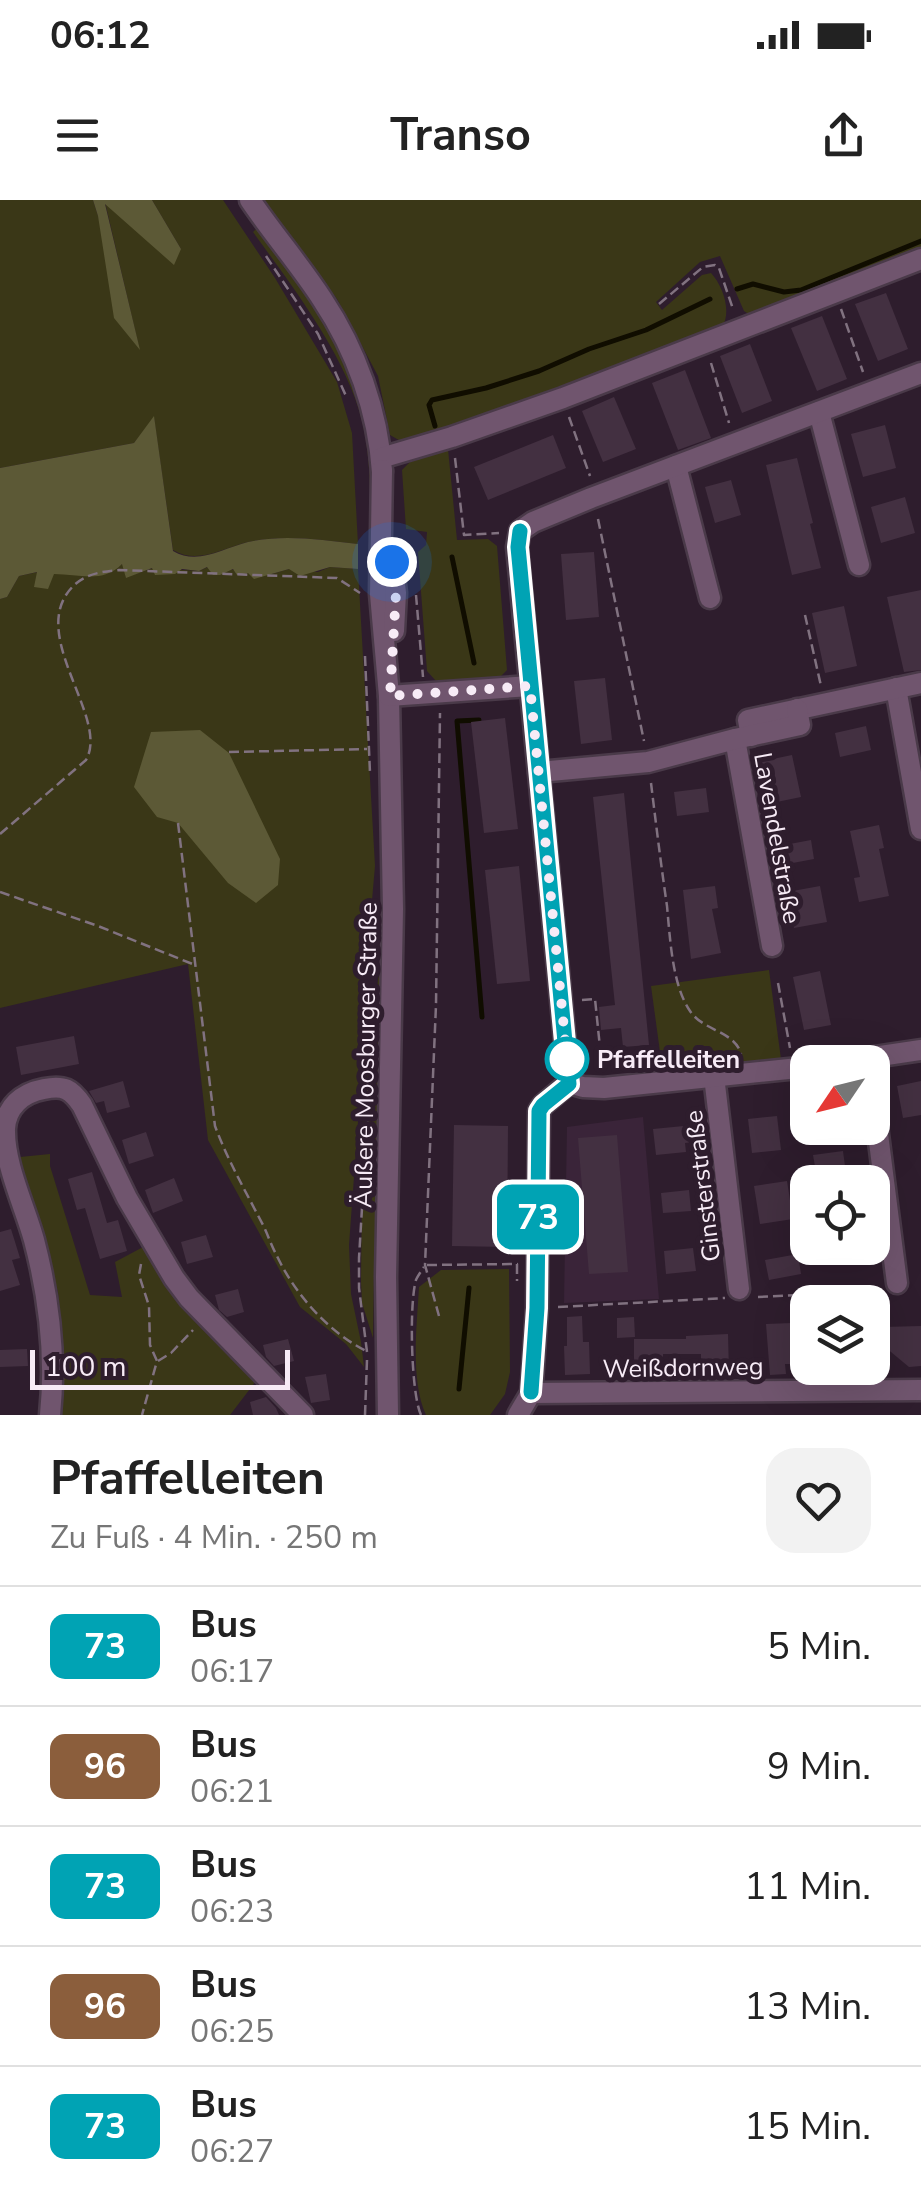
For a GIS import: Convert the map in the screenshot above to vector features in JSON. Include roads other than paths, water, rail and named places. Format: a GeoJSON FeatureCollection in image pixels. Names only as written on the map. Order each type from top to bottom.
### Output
{"type":"FeatureCollection","features":[{"type":"Feature","properties":{"kind":"street","name":"Äußere Moosburger Straße"},"geometry":{"type":"LineString","coordinates":[[250,200],[312,283],[342,335],[370,401],[382,464],[380,594],[390,696],[393,928],[386,1277],[388,1415]]}},
{"type":"Feature","properties":{"kind":"street"},"geometry":{"type":"LineString","coordinates":[[382,464],[921,259]]}},
{"type":"Feature","properties":{"kind":"street"},"geometry":{"type":"LineString","coordinates":[[518,1415],[531,1392],[537,1308],[539,1111],[569,1084],[530,686],[518,547],[520,531],[594,497],[921,373]]}},
{"type":"Feature","properties":{"kind":"street"},"geometry":{"type":"LineString","coordinates":[[819,412],[859,565]]}},
{"type":"Feature","properties":{"kind":"street"},"geometry":{"type":"LineString","coordinates":[[676,466],[710,598]]}},
{"type":"Feature","properties":{"kind":"street","name":"Lavendelstraße"},"geometry":{"type":"LineString","coordinates":[[772,946],[743,737],[748,720],[921,683]]}},
{"type":"Feature","properties":{"kind":"street"},"geometry":{"type":"LineString","coordinates":[[390,696],[530,686]]}},
{"type":"Feature","properties":{"kind":"street"},"geometry":{"type":"LineString","coordinates":[[896,688],[921,829]]}},
{"type":"Feature","properties":{"kind":"street","name":"Lavendelstraße"},"geometry":{"type":"LineString","coordinates":[[539,772],[648,762],[743,737]]}},
{"type":"Feature","properties":{"kind":"street"},"geometry":{"type":"LineString","coordinates":[[890,1056],[921,1050]]}},
{"type":"Feature","properties":{"kind":"street","name":"Ginsterstraße"},"geometry":{"type":"LineString","coordinates":[[569,1084],[604,1088],[790,1069]]}},
{"type":"Feature","properties":{"kind":"street","name":"Ginsterstraße"},"geometry":{"type":"LineString","coordinates":[[714,1076],[739,1290]]}},
{"type":"Feature","properties":{"kind":"street"},"geometry":{"type":"LineString","coordinates":[[50,1415],[48,1304],[34,1238],[9,1158],[5,1126],[8,1114],[22,1096],[49,1088],[73,1092],[90,1119],[126,1198],[188,1298],[304,1415]]}},
{"type":"Feature","properties":{"kind":"street"},"geometry":{"type":"LineString","coordinates":[[880,1145],[898,1283]]}},
{"type":"Feature","properties":{"kind":"street","name":"Weißdornweg"},"geometry":{"type":"LineString","coordinates":[[531,1392],[921,1390]]}},
{"type":"Feature","properties":{"kind":"waterway"},"geometry":{"type":"LineString","coordinates":[[737,289],[753,284],[784,292],[801,290],[921,241]]}},
{"type":"Feature","properties":{"kind":"waterway"},"geometry":{"type":"LineString","coordinates":[[435,426],[429,405],[432,400],[539,371],[646,330],[710,299]]}},
{"type":"Feature","properties":{"kind":"waterway"},"geometry":{"type":"LineString","coordinates":[[452,557],[474,663]]}},
{"type":"Feature","properties":{"kind":"waterway"},"geometry":{"type":"LineString","coordinates":[[479,720],[457,721],[482,1017]]}},
{"type":"Feature","properties":{"kind":"waterway"},"geometry":{"type":"LineString","coordinates":[[459,1389],[469,1288]]}},
{"type":"Feature","properties":{"kind":"place","name":"Pfaffelleiten"},"geometry":{"type":"Point","coordinates":[567,1059]}}]}
